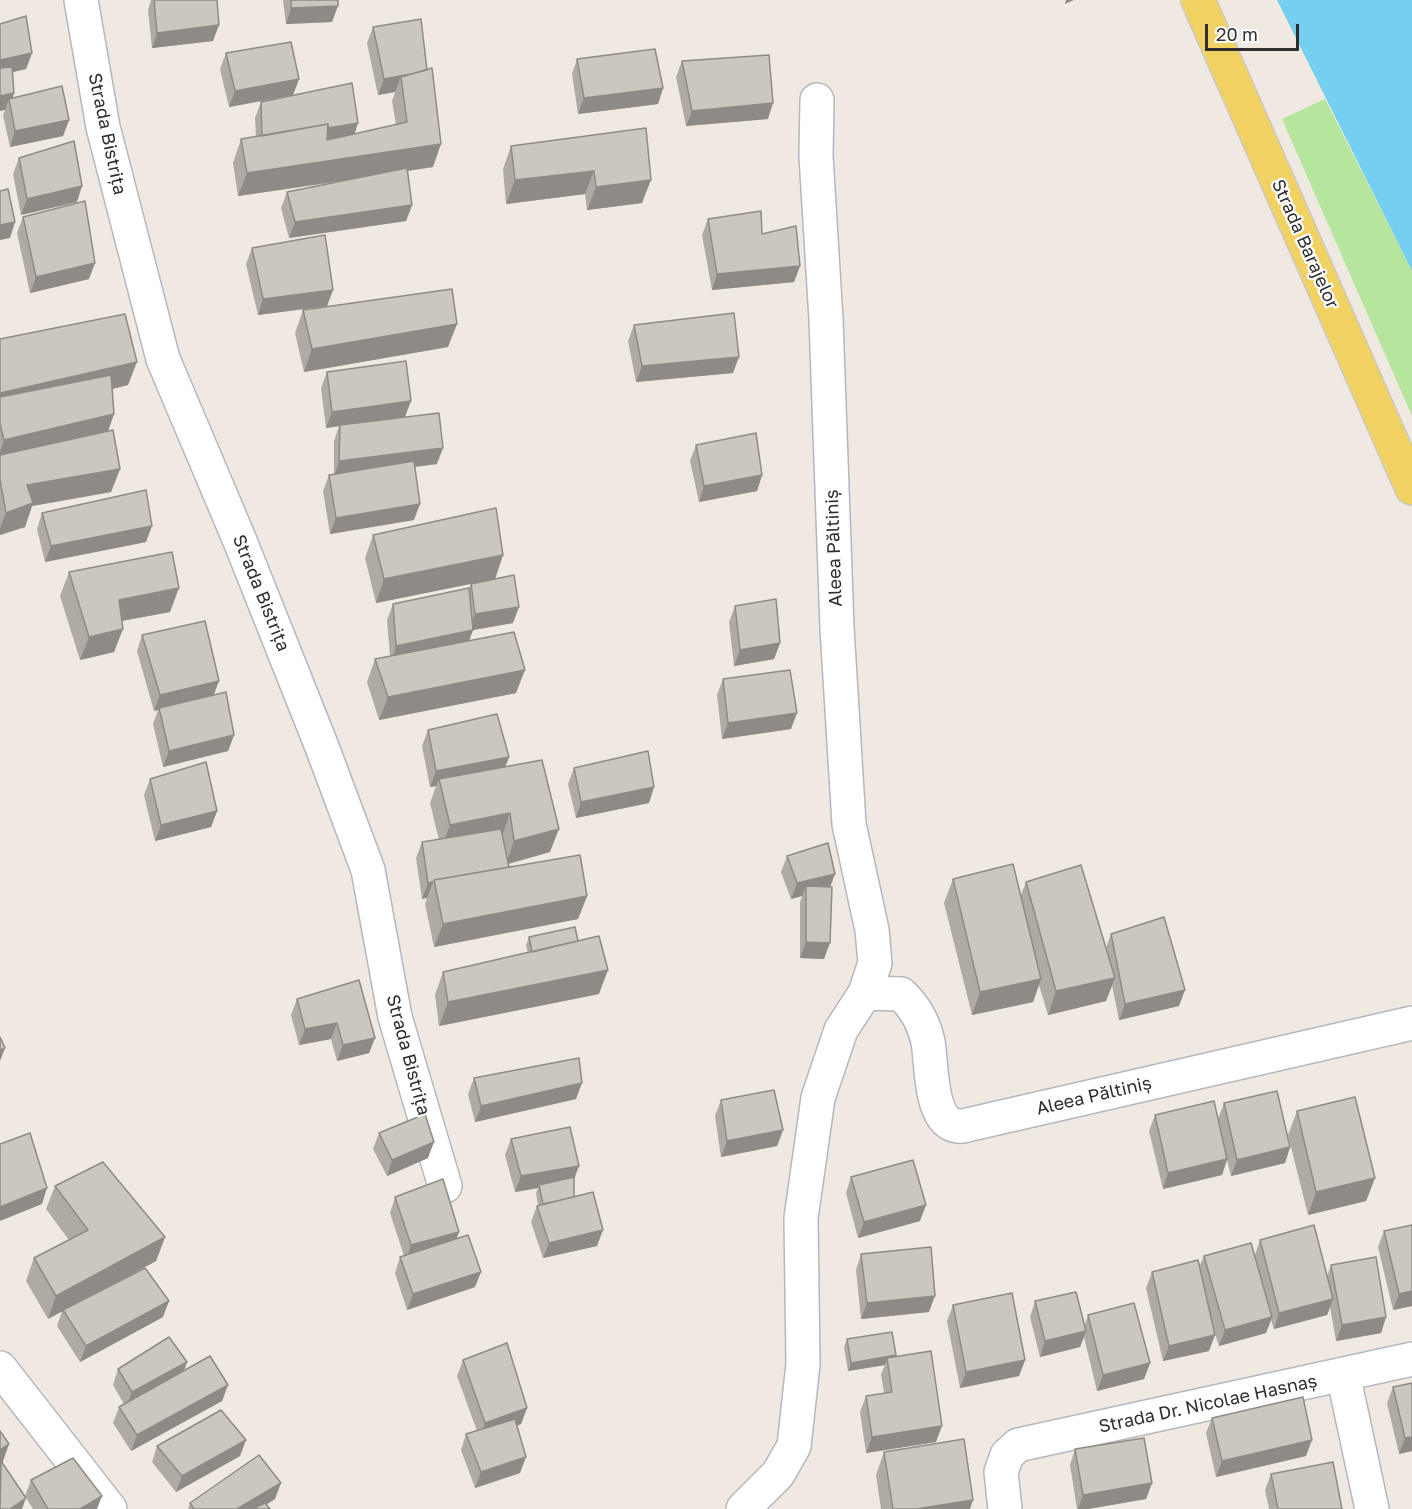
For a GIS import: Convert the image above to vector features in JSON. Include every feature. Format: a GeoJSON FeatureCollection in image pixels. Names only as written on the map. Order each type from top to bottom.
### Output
{"type":"FeatureCollection","features":[{"type":"Feature","properties":{"kind":"main road","name":"Strada Barajelor"},"geometry":{"type":"LineString","coordinates":[[1198,0],[1412,488]]}},
{"type":"Feature","properties":{"kind":"street","name":"Strada Bistrița"},"geometry":{"type":"LineString","coordinates":[[81,0],[103,127],[163,359],[240,541],[368,870],[395,1017],[445,1186]]}},
{"type":"Feature","properties":{"kind":"street","name":"Aleea Păltiniș"},"geometry":{"type":"LineString","coordinates":[[743,1509],[778,1474],[794,1446],[803,1364],[801,1218],[819,1098],[840,1030],[865,993],[875,963],[872,930],[849,824],[837,628],[826,320],[816,156],[817,100]]}},
{"type":"Feature","properties":{"kind":"street","name":"Aleea Păltiniș"},"geometry":{"type":"LineString","coordinates":[[865,993],[900,994],[911,1004],[919,1016],[928,1041],[935,1098],[939,1110],[948,1122],[957,1126],[1412,1023]]}},
{"type":"Feature","properties":{"kind":"street","name":"Strada Dr. Nicolae Hasnaș"},"geometry":{"type":"LineString","coordinates":[[1005,1509],[1001,1472],[1006,1455],[1018,1445],[1412,1359]]}},
{"type":"Feature","properties":{"kind":"street"},"geometry":{"type":"LineString","coordinates":[[0,1368],[110,1509]]}},
{"type":"Feature","properties":{"kind":"street"},"geometry":{"type":"LineString","coordinates":[[1343,1374],[1372,1509]]}},
{"type":"Feature","properties":{"kind":"green space"},"geometry":{"type":"Polygon","coordinates":[[[1325,99],[1412,271],[1412,416],[1282,119],[1325,99]]]}},
{"type":"Feature","properties":{"kind":"water"},"geometry":{"type":"Polygon","coordinates":[[[1277,0],[1412,0],[1412,271],[1277,0]]]}},
{"type":"Feature","properties":{"kind":"building"},"geometry":{"type":"Polygon","coordinates":[[[154,0],[217,0],[219,25],[157,33],[154,0]]]}},
{"type":"Feature","properties":{"kind":"building"},"geometry":{"type":"Polygon","coordinates":[[[291,0],[338,0],[338,6],[291,8],[291,0]]]}},
{"type":"Feature","properties":{"kind":"building"},"geometry":{"type":"Polygon","coordinates":[[[26,16],[32,53],[0,60],[0,24],[26,16]]]}},
{"type":"Feature","properties":{"kind":"building"},"geometry":{"type":"Polygon","coordinates":[[[421,19],[427,70],[384,79],[373,27],[421,19]]]}},
{"type":"Feature","properties":{"kind":"building"},"geometry":{"type":"Polygon","coordinates":[[[291,42],[299,79],[235,91],[226,53],[291,42]]]}},
{"type":"Feature","properties":{"kind":"building"},"geometry":{"type":"Polygon","coordinates":[[[655,49],[663,88],[584,98],[577,59],[655,49]]]}},
{"type":"Feature","properties":{"kind":"building"},"geometry":{"type":"Polygon","coordinates":[[[769,55],[773,103],[692,111],[682,61],[769,55]]]}},
{"type":"Feature","properties":{"kind":"building"},"geometry":{"type":"Polygon","coordinates":[[[12,67],[14,93],[0,96],[0,68],[12,67]]]}},
{"type":"Feature","properties":{"kind":"building"},"geometry":{"type":"Polygon","coordinates":[[[432,68],[441,144],[247,173],[241,139],[328,124],[327,140],[407,122],[401,77],[432,68]]]}},
{"type":"Feature","properties":{"kind":"building"},"geometry":{"type":"Polygon","coordinates":[[[352,83],[358,123],[328,128],[328,124],[262,136],[261,102],[352,83]]]}},
{"type":"Feature","properties":{"kind":"building"},"geometry":{"type":"Polygon","coordinates":[[[62,86],[69,120],[15,131],[9,99],[62,86]]]}},
{"type":"Feature","properties":{"kind":"building"},"geometry":{"type":"Polygon","coordinates":[[[646,128],[651,180],[596,187],[594,171],[515,180],[511,146],[646,128]]]}},
{"type":"Feature","properties":{"kind":"building"},"geometry":{"type":"Polygon","coordinates":[[[74,141],[82,186],[27,199],[19,158],[74,141]]]}},
{"type":"Feature","properties":{"kind":"building"},"geometry":{"type":"Polygon","coordinates":[[[407,168],[412,205],[295,222],[287,192],[407,168]]]}},
{"type":"Feature","properties":{"kind":"building"},"geometry":{"type":"Polygon","coordinates":[[[8,189],[15,222],[0,225],[0,191],[8,189]]]}},
{"type":"Feature","properties":{"kind":"building"},"geometry":{"type":"Polygon","coordinates":[[[85,201],[95,263],[36,277],[23,217],[85,201]]]}},
{"type":"Feature","properties":{"kind":"building"},"geometry":{"type":"Polygon","coordinates":[[[761,211],[762,234],[796,226],[800,266],[717,274],[708,219],[761,211]]]}},
{"type":"Feature","properties":{"kind":"building"},"geometry":{"type":"Polygon","coordinates":[[[325,235],[333,290],[263,299],[252,248],[325,235]]]}},
{"type":"Feature","properties":{"kind":"building"},"geometry":{"type":"Polygon","coordinates":[[[452,289],[457,324],[312,349],[303,310],[452,289]]]}},
{"type":"Feature","properties":{"kind":"building"},"geometry":{"type":"Polygon","coordinates":[[[734,313],[739,357],[642,366],[634,325],[734,313]]]}},
{"type":"Feature","properties":{"kind":"building"},"geometry":{"type":"Polygon","coordinates":[[[125,314],[137,362],[0,393],[0,339],[125,314]]]}},
{"type":"Feature","properties":{"kind":"building"},"geometry":{"type":"Polygon","coordinates":[[[406,361],[411,401],[332,412],[327,372],[406,361]]]}},
{"type":"Feature","properties":{"kind":"building"},"geometry":{"type":"Polygon","coordinates":[[[111,375],[114,414],[4,440],[0,424],[0,397],[111,375]]]}},
{"type":"Feature","properties":{"kind":"building"},"geometry":{"type":"Polygon","coordinates":[[[439,413],[443,448],[339,461],[340,425],[439,413]]]}},
{"type":"Feature","properties":{"kind":"building"},"geometry":{"type":"Polygon","coordinates":[[[113,430],[120,469],[27,485],[33,503],[6,513],[0,480],[0,455],[113,430]]]}},
{"type":"Feature","properties":{"kind":"building"},"geometry":{"type":"Polygon","coordinates":[[[756,433],[762,475],[704,486],[696,445],[756,433]]]}},
{"type":"Feature","properties":{"kind":"building"},"geometry":{"type":"Polygon","coordinates":[[[414,461],[420,504],[336,518],[329,475],[414,461]]]}},
{"type":"Feature","properties":{"kind":"building"},"geometry":{"type":"Polygon","coordinates":[[[146,490],[152,526],[51,546],[42,513],[146,490]]]}},
{"type":"Feature","properties":{"kind":"building"},"geometry":{"type":"Polygon","coordinates":[[[496,508],[503,555],[384,579],[373,535],[496,508]]]}},
{"type":"Feature","properties":{"kind":"building"},"geometry":{"type":"Polygon","coordinates":[[[172,552],[179,588],[119,600],[123,629],[89,637],[69,572],[172,552]]]}},
{"type":"Feature","properties":{"kind":"building"},"geometry":{"type":"Polygon","coordinates":[[[514,575],[519,607],[475,614],[471,584],[514,575]]]}},
{"type":"Feature","properties":{"kind":"building"},"geometry":{"type":"Polygon","coordinates":[[[469,588],[473,630],[396,646],[393,604],[469,588]]]}},
{"type":"Feature","properties":{"kind":"building"},"geometry":{"type":"Polygon","coordinates":[[[776,599],[780,643],[740,650],[735,606],[776,599]]]}},
{"type":"Feature","properties":{"kind":"building"},"geometry":{"type":"Polygon","coordinates":[[[205,621],[219,681],[160,695],[142,635],[205,621]]]}},
{"type":"Feature","properties":{"kind":"building"},"geometry":{"type":"Polygon","coordinates":[[[514,632],[525,670],[388,697],[375,659],[514,632]]]}},
{"type":"Feature","properties":{"kind":"building"},"geometry":{"type":"Polygon","coordinates":[[[790,670],[797,713],[728,723],[723,679],[790,670]]]}},
{"type":"Feature","properties":{"kind":"building"},"geometry":{"type":"Polygon","coordinates":[[[226,692],[234,735],[169,751],[159,708],[226,692]]]}},
{"type":"Feature","properties":{"kind":"building"},"geometry":{"type":"Polygon","coordinates":[[[497,714],[509,757],[436,771],[428,730],[497,714]]]}},
{"type":"Feature","properties":{"kind":"building"},"geometry":{"type":"Polygon","coordinates":[[[648,751],[654,787],[581,802],[574,768],[648,751]]]}},
{"type":"Feature","properties":{"kind":"building"},"geometry":{"type":"Polygon","coordinates":[[[542,760],[559,829],[514,841],[510,813],[450,825],[439,779],[542,760]]]}},
{"type":"Feature","properties":{"kind":"building"},"geometry":{"type":"Polygon","coordinates":[[[206,762],[217,811],[161,825],[150,779],[206,762]]]}},
{"type":"Feature","properties":{"kind":"building"},"geometry":{"type":"Polygon","coordinates":[[[501,829],[509,867],[428,883],[422,842],[501,829]]]}},
{"type":"Feature","properties":{"kind":"building"},"geometry":{"type":"Polygon","coordinates":[[[828,843],[835,874],[797,883],[787,856],[828,843]]]}},
{"type":"Feature","properties":{"kind":"building"},"geometry":{"type":"Polygon","coordinates":[[[580,855],[587,896],[443,924],[434,880],[580,855]]]}},
{"type":"Feature","properties":{"kind":"building"},"geometry":{"type":"Polygon","coordinates":[[[1013,864],[1041,979],[980,992],[953,879],[1013,864]]]}},
{"type":"Feature","properties":{"kind":"building"},"geometry":{"type":"Polygon","coordinates":[[[1081,865],[1115,978],[1056,991],[1026,882],[1081,865]]]}},
{"type":"Feature","properties":{"kind":"building"},"geometry":{"type":"Polygon","coordinates":[[[806,886],[832,887],[830,943],[806,942],[806,886]]]}},
{"type":"Feature","properties":{"kind":"building"},"geometry":{"type":"Polygon","coordinates":[[[1164,917],[1185,990],[1125,1004],[1111,934],[1164,917]]]}},
{"type":"Feature","properties":{"kind":"building"},"geometry":{"type":"Polygon","coordinates":[[[575,927],[578,941],[532,952],[529,937],[575,927]]]}},
{"type":"Feature","properties":{"kind":"building"},"geometry":{"type":"Polygon","coordinates":[[[599,936],[608,970],[448,1002],[443,972],[599,936]]]}},
{"type":"Feature","properties":{"kind":"building"},"geometry":{"type":"Polygon","coordinates":[[[359,980],[375,1038],[343,1045],[337,1023],[305,1029],[297,999],[359,980]]]}},
{"type":"Feature","properties":{"kind":"building"},"geometry":{"type":"Polygon","coordinates":[[[0,1037],[5,1048],[0,1050],[0,1037]]]}},
{"type":"Feature","properties":{"kind":"building"},"geometry":{"type":"Polygon","coordinates":[[[579,1058],[582,1083],[481,1106],[474,1078],[579,1058]]]}},
{"type":"Feature","properties":{"kind":"building"},"geometry":{"type":"Polygon","coordinates":[[[774,1090],[783,1130],[727,1141],[721,1100],[774,1090]]]}},
{"type":"Feature","properties":{"kind":"building"},"geometry":{"type":"Polygon","coordinates":[[[1277,1091],[1290,1147],[1237,1160],[1224,1103],[1277,1091]]]}},
{"type":"Feature","properties":{"kind":"building"},"geometry":{"type":"Polygon","coordinates":[[[1355,1097],[1375,1178],[1316,1192],[1297,1111],[1355,1097]]]}},
{"type":"Feature","properties":{"kind":"building"},"geometry":{"type":"Polygon","coordinates":[[[1214,1101],[1227,1159],[1168,1173],[1155,1115],[1214,1101]]]}},
{"type":"Feature","properties":{"kind":"building"},"geometry":{"type":"Polygon","coordinates":[[[425,1114],[434,1142],[392,1160],[379,1133],[425,1114]]]}},
{"type":"Feature","properties":{"kind":"building"},"geometry":{"type":"Polygon","coordinates":[[[570,1127],[579,1166],[521,1176],[511,1139],[570,1127]]]}},
{"type":"Feature","properties":{"kind":"building"},"geometry":{"type":"Polygon","coordinates":[[[30,1133],[47,1188],[0,1207],[0,1144],[30,1133]]]}},
{"type":"Feature","properties":{"kind":"building"},"geometry":{"type":"Polygon","coordinates":[[[913,1160],[926,1205],[864,1222],[851,1177],[913,1160]]]}},
{"type":"Feature","properties":{"kind":"building"},"geometry":{"type":"Polygon","coordinates":[[[103,1162],[165,1237],[56,1296],[34,1258],[88,1230],[55,1186],[103,1162]]]}},
{"type":"Feature","properties":{"kind":"building"},"geometry":{"type":"Polygon","coordinates":[[[574,1177],[574,1197],[543,1204],[539,1185],[574,1177]]]}},
{"type":"Feature","properties":{"kind":"building"},"geometry":{"type":"Polygon","coordinates":[[[443,1179],[459,1232],[411,1245],[395,1197],[443,1179]]]}},
{"type":"Feature","properties":{"kind":"building"},"geometry":{"type":"Polygon","coordinates":[[[593,1192],[603,1230],[549,1243],[537,1206],[593,1192]]]}},
{"type":"Feature","properties":{"kind":"building"},"geometry":{"type":"Polygon","coordinates":[[[1314,1225],[1333,1299],[1279,1313],[1260,1240],[1314,1225]]]}},
{"type":"Feature","properties":{"kind":"building"},"geometry":{"type":"Polygon","coordinates":[[[1412,1225],[1412,1291],[1399,1294],[1384,1231],[1412,1225]]]}},
{"type":"Feature","properties":{"kind":"building"},"geometry":{"type":"Polygon","coordinates":[[[468,1235],[481,1272],[413,1294],[400,1257],[468,1235]]]}},
{"type":"Feature","properties":{"kind":"building"},"geometry":{"type":"Polygon","coordinates":[[[1251,1243],[1272,1317],[1225,1330],[1204,1256],[1251,1243]]]}},
{"type":"Feature","properties":{"kind":"building"},"geometry":{"type":"Polygon","coordinates":[[[931,1247],[935,1296],[867,1303],[861,1254],[931,1247]]]}},
{"type":"Feature","properties":{"kind":"building"},"geometry":{"type":"Polygon","coordinates":[[[1376,1257],[1386,1317],[1342,1325],[1331,1265],[1376,1257]]]}},
{"type":"Feature","properties":{"kind":"building"},"geometry":{"type":"Polygon","coordinates":[[[1198,1260],[1215,1335],[1169,1346],[1152,1272],[1198,1260]]]}},
{"type":"Feature","properties":{"kind":"building"},"geometry":{"type":"Polygon","coordinates":[[[145,1268],[169,1301],[86,1346],[63,1310],[145,1268]]]}},
{"type":"Feature","properties":{"kind":"building"},"geometry":{"type":"Polygon","coordinates":[[[1076,1292],[1086,1331],[1045,1341],[1035,1301],[1076,1292]]]}},
{"type":"Feature","properties":{"kind":"building"},"geometry":{"type":"Polygon","coordinates":[[[1012,1293],[1025,1360],[966,1372],[953,1305],[1012,1293]]]}},
{"type":"Feature","properties":{"kind":"building"},"geometry":{"type":"Polygon","coordinates":[[[1134,1303],[1150,1363],[1103,1375],[1088,1315],[1134,1303]]]}},
{"type":"Feature","properties":{"kind":"building"},"geometry":{"type":"Polygon","coordinates":[[[892,1332],[896,1355],[851,1363],[847,1339],[892,1332]]]}},
{"type":"Feature","properties":{"kind":"building"},"geometry":{"type":"Polygon","coordinates":[[[169,1337],[187,1362],[132,1392],[118,1369],[169,1337]]]}},
{"type":"Feature","properties":{"kind":"building"},"geometry":{"type":"Polygon","coordinates":[[[507,1343],[527,1408],[485,1423],[463,1360],[507,1343]]]}},
{"type":"Feature","properties":{"kind":"building"},"geometry":{"type":"Polygon","coordinates":[[[931,1351],[942,1426],[872,1437],[866,1396],[892,1392],[887,1358],[931,1351]]]}},
{"type":"Feature","properties":{"kind":"building"},"geometry":{"type":"Polygon","coordinates":[[[210,1356],[228,1385],[137,1435],[119,1407],[210,1356]]]}},
{"type":"Feature","properties":{"kind":"building"},"geometry":{"type":"Polygon","coordinates":[[[1412,1383],[1412,1437],[1405,1438],[1393,1387],[1412,1383]]]}},
{"type":"Feature","properties":{"kind":"building"},"geometry":{"type":"Polygon","coordinates":[[[1303,1397],[1312,1440],[1222,1461],[1212,1418],[1303,1397]]]}},
{"type":"Feature","properties":{"kind":"building"},"geometry":{"type":"Polygon","coordinates":[[[221,1410],[246,1440],[182,1476],[157,1446],[221,1410]]]}},
{"type":"Feature","properties":{"kind":"building"},"geometry":{"type":"Polygon","coordinates":[[[515,1419],[526,1457],[481,1472],[466,1434],[515,1419]]]}},
{"type":"Feature","properties":{"kind":"building"},"geometry":{"type":"Polygon","coordinates":[[[0,1431],[9,1444],[0,1450],[0,1431]]]}},
{"type":"Feature","properties":{"kind":"building"},"geometry":{"type":"Polygon","coordinates":[[[1144,1438],[1152,1483],[1083,1495],[1075,1449],[1144,1438]]]}},
{"type":"Feature","properties":{"kind":"building"},"geometry":{"type":"Polygon","coordinates":[[[964,1439],[973,1500],[916,1509],[893,1509],[884,1452],[964,1439]]]}},
{"type":"Feature","properties":{"kind":"building"},"geometry":{"type":"Polygon","coordinates":[[[259,1455],[281,1483],[237,1509],[194,1509],[190,1503],[259,1455]]]}},
{"type":"Feature","properties":{"kind":"building"},"geometry":{"type":"Polygon","coordinates":[[[73,1458],[102,1496],[80,1509],[48,1509],[31,1480],[73,1458]]]}},
{"type":"Feature","properties":{"kind":"building"},"geometry":{"type":"Polygon","coordinates":[[[1,1461],[26,1498],[10,1509],[0,1509],[1,1461]]]}},
{"type":"Feature","properties":{"kind":"building"},"geometry":{"type":"Polygon","coordinates":[[[1333,1462],[1342,1509],[1278,1509],[1271,1474],[1333,1462]]]}},
{"type":"Feature","properties":{"kind":"building"},"geometry":{"type":"Polygon","coordinates":[[[265,1503],[270,1509],[253,1509],[265,1503]]]}}]}
